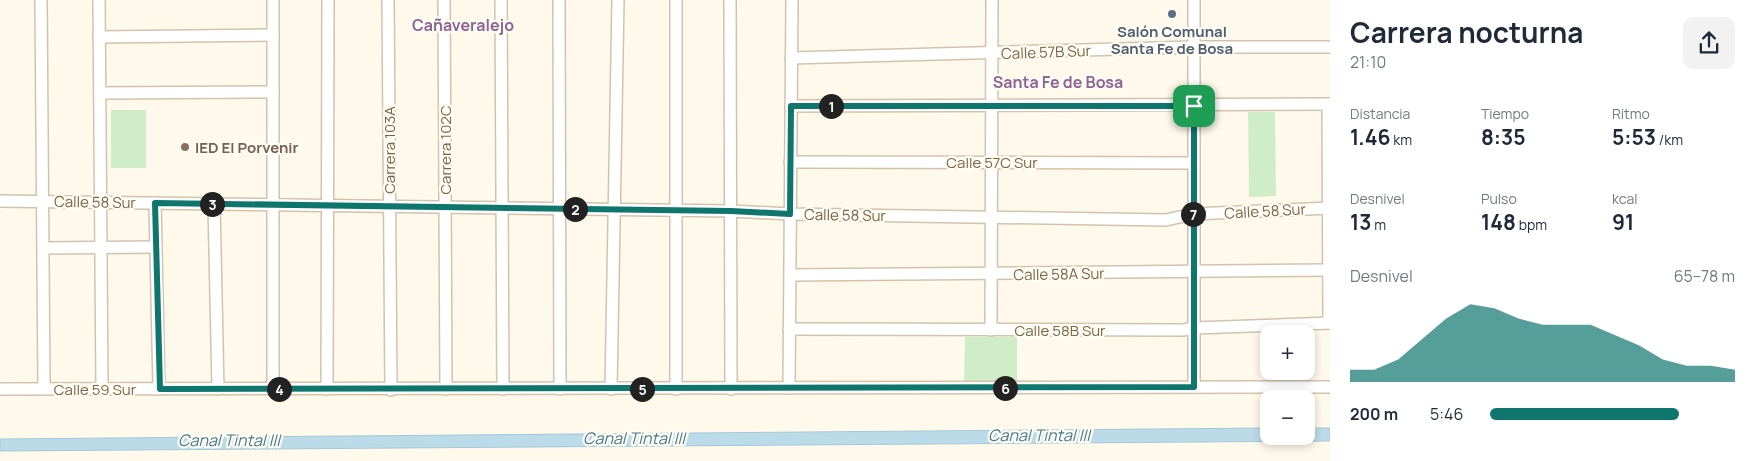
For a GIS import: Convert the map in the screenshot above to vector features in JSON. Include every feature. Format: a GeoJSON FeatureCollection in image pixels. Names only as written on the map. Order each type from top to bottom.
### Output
{"type":"FeatureCollection","features":[{"type":"Feature","properties":{"kind":"street"},"geometry":{"type":"LineString","coordinates":[[41,0],[44,389]]}},
{"type":"Feature","properties":{"kind":"street"},"geometry":{"type":"LineString","coordinates":[[99,0],[102,389]]}},
{"type":"Feature","properties":{"kind":"street"},"geometry":{"type":"LineString","coordinates":[[273,0],[273,389]]}},
{"type":"Feature","properties":{"kind":"street"},"geometry":{"type":"LineString","coordinates":[[327,389],[328,0]]}},
{"type":"Feature","properties":{"kind":"street","name":"Carrera 103A"},"geometry":{"type":"LineString","coordinates":[[388,0],[391,390]]}},
{"type":"Feature","properties":{"kind":"street","name":"Carrera 102C"},"geometry":{"type":"LineString","coordinates":[[444,0],[446,390]]}},
{"type":"Feature","properties":{"kind":"street"},"geometry":{"type":"LineString","coordinates":[[502,0],[503,389]]}},
{"type":"Feature","properties":{"kind":"street"},"geometry":{"type":"LineString","coordinates":[[559,0],[560,389]]}},
{"type":"Feature","properties":{"kind":"street"},"geometry":{"type":"LineString","coordinates":[[611,389],[618,0]]}},
{"type":"Feature","properties":{"kind":"street"},"geometry":{"type":"LineString","coordinates":[[676,0],[676,389]]}},
{"type":"Feature","properties":{"kind":"street"},"geometry":{"type":"LineString","coordinates":[[730,0],[731,389]]}},
{"type":"Feature","properties":{"kind":"street"},"geometry":{"type":"LineString","coordinates":[[789,388],[792,0]]}},
{"type":"Feature","properties":{"kind":"street"},"geometry":{"type":"LineString","coordinates":[[991,330],[992,0]]}},
{"type":"Feature","properties":{"kind":"street"},"geometry":{"type":"LineString","coordinates":[[1194,0],[1194,387]]}},
{"type":"Feature","properties":{"kind":"street"},"geometry":{"type":"LineString","coordinates":[[99,37],[273,35]]}},
{"type":"Feature","properties":{"kind":"street","name":"Calle 57B Sur"},"geometry":{"type":"LineString","coordinates":[[791,58],[1194,47],[1330,48]]}},
{"type":"Feature","properties":{"kind":"street"},"geometry":{"type":"LineString","coordinates":[[100,93],[273,92]]}},
{"type":"Feature","properties":{"kind":"street"},"geometry":{"type":"LineString","coordinates":[[791,106],[1329,104],[1329,323]]}},
{"type":"Feature","properties":{"kind":"street","name":"Calle 57C Sur"},"geometry":{"type":"LineString","coordinates":[[790,162],[1194,163]]}},
{"type":"Feature","properties":{"kind":"street","name":"Calle 58 Sur"},"geometry":{"type":"LineString","coordinates":[[0,201],[676,210],[790,214],[1166,220],[1193,214],[1329,208]]}},
{"type":"Feature","properties":{"kind":"street"},"geometry":{"type":"LineString","coordinates":[[155,203],[160,389]]}},
{"type":"Feature","properties":{"kind":"street"},"geometry":{"type":"LineString","coordinates":[[214,204],[218,389]]}},
{"type":"Feature","properties":{"kind":"street"},"geometry":{"type":"LineString","coordinates":[[43,248],[156,247]]}},
{"type":"Feature","properties":{"kind":"street","name":"Calle 58A Sur"},"geometry":{"type":"LineString","coordinates":[[790,274],[1328,270]]}},
{"type":"Feature","properties":{"kind":"street","name":"Calle 58B Sur"},"geometry":{"type":"LineString","coordinates":[[789,329],[1183,330],[1329,323]]}},
{"type":"Feature","properties":{"kind":"street","name":"Calle 59 Sur"},"geometry":{"type":"LineString","coordinates":[[0,389],[446,390],[1330,387]]}},
{"type":"Feature","properties":{"kind":"green space"},"geometry":{"type":"Polygon","coordinates":[[[111,110],[146,110],[146,168],[111,168],[111,110]]]}},
{"type":"Feature","properties":{"kind":"green space"},"geometry":{"type":"Polygon","coordinates":[[[1248,112],[1275,112],[1276,196],[1249,197],[1248,112]]]}},
{"type":"Feature","properties":{"kind":"green space"},"geometry":{"type":"Polygon","coordinates":[[[965,337],[1017,337],[1017,382],[964,382],[965,337]]]}},
{"type":"Feature","properties":{"kind":"water","name":"Canal Tintal III"},"geometry":{"type":"Polygon","coordinates":[[[1260,428],[1260,442],[0,451],[0,439],[1260,428]]]}},
{"type":"Feature","properties":{"kind":"water"},"geometry":{"type":"Polygon","coordinates":[[[1315,428],[1330,428],[1330,441],[1315,441],[1315,428]]]}},
{"type":"Feature","properties":{"kind":"place","name":"Salón Comunal Santa Fe de Bosa"},"geometry":{"type":"Point","coordinates":[1172,14]}},
{"type":"Feature","properties":{"kind":"place","name":"IED El Porvenir"},"geometry":{"type":"Point","coordinates":[185,147]}},
{"type":"Feature","properties":{"kind":"district","name":"Cañaveralejo"},"geometry":{"type":"Point","coordinates":[463,25]}},
{"type":"Feature","properties":{"kind":"district","name":"Santa Fe de Bosa"},"geometry":{"type":"Point","coordinates":[1058,82]}},
{"type":"Feature","properties":{"kind":"route"},"geometry":{"type":"LineString","coordinates":[[791,106],[1194,106],[1194,387],[423,390],[160,389],[155,203],[731,211],[790,214],[791,106]]}}]}
